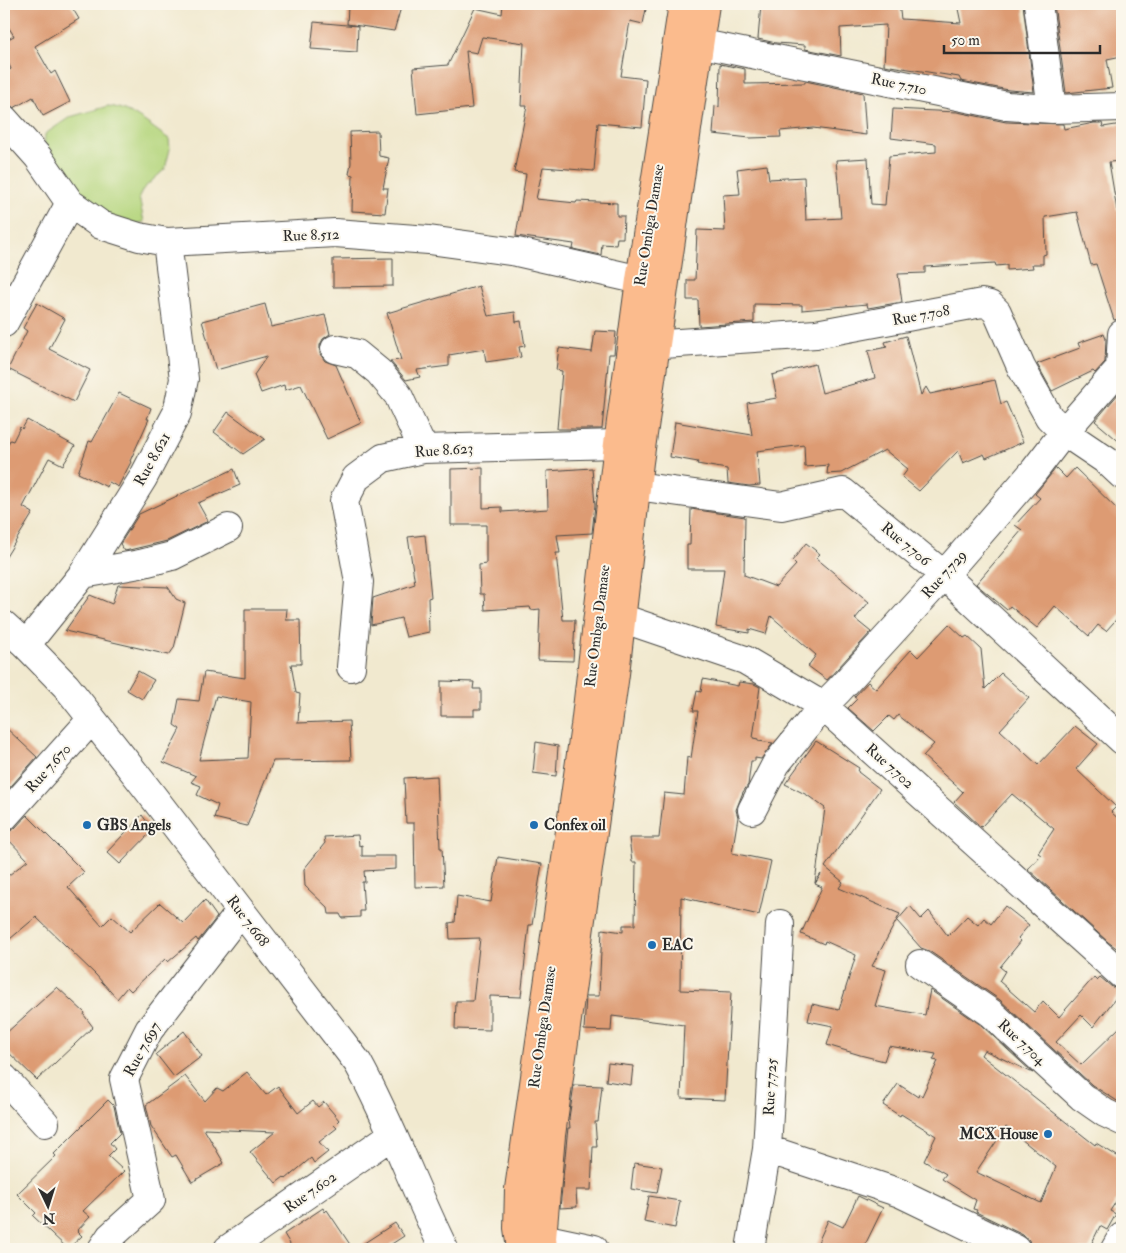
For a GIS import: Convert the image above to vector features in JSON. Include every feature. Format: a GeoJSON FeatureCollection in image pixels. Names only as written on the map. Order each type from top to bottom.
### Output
{"type":"FeatureCollection","features":[{"type":"Feature","properties":{"kind":"main road","name":"Rue Ombga Damase"},"geometry":{"type":"LineString","coordinates":[[683,4],[689,41]]}},
{"type":"Feature","properties":{"kind":"main road","name":"Rue Ombga Damase"},"geometry":{"type":"LineString","coordinates":[[535,1245],[615,674],[609,617],[629,449],[689,41],[705,4]]}},
{"type":"Feature","properties":{"kind":"main road","name":"Rue Ombga Damase"},"geometry":{"type":"LineString","coordinates":[[609,617],[636,486],[629,449]]}},
{"type":"Feature","properties":{"kind":"street"},"geometry":{"type":"LineString","coordinates":[[1038,4],[1052,109]]}},
{"type":"Feature","properties":{"kind":"street","name":"Rue 7.710"},"geometry":{"type":"LineString","coordinates":[[689,41],[1007,106],[1052,109],[1122,107]]}},
{"type":"Feature","properties":{"kind":"street","name":"Rue 8.512"},"geometry":{"type":"LineString","coordinates":[[4,119],[38,157],[70,203],[101,225],[139,237],[167,242],[335,233],[400,238],[516,252],[653,283]]}},
{"type":"Feature","properties":{"kind":"street"},"geometry":{"type":"LineString","coordinates":[[4,323],[70,203]]}},
{"type":"Feature","properties":{"kind":"street","name":"Rue 8.621"},"geometry":{"type":"LineString","coordinates":[[26,645],[83,574],[143,478],[177,413],[184,379],[167,242]]}},
{"type":"Feature","properties":{"kind":"street","name":"Rue 7.708"},"geometry":{"type":"LineString","coordinates":[[644,346],[816,334],[982,304],[990,305],[998,312],[1032,388],[1049,417],[1064,432],[1107,462],[1122,475]]}},
{"type":"Feature","properties":{"kind":"street","name":"Rue 7.729"},"geometry":{"type":"LineString","coordinates":[[752,810],[776,764],[823,706],[944,575],[1120,368],[1122,334]]}},
{"type":"Feature","properties":{"kind":"street"},"geometry":{"type":"LineString","coordinates":[[335,349],[357,354],[379,372],[398,395],[423,449]]}},
{"type":"Feature","properties":{"kind":"street","name":"Rue 8.623"},"geometry":{"type":"LineString","coordinates":[[351,667],[359,582],[344,501],[356,478],[383,458],[423,449],[629,449]]}},
{"type":"Feature","properties":{"kind":"street","name":"Rue 7.706"},"geometry":{"type":"LineString","coordinates":[[636,486],[781,506],[843,492],[944,575],[1122,740]]}},
{"type":"Feature","properties":{"kind":"street"},"geometry":{"type":"LineString","coordinates":[[83,574],[172,556],[228,528]]}},
{"type":"Feature","properties":{"kind":"street","name":"Rue 7.702"},"geometry":{"type":"LineString","coordinates":[[609,617],[745,660],[823,706],[1122,975]]}},
{"type":"Feature","properties":{"kind":"street","name":"Rue 7.668"},"geometry":{"type":"LineString","coordinates":[[4,625],[66,686],[92,718],[358,1064],[377,1099],[444,1249]]}},
{"type":"Feature","properties":{"kind":"street","name":"Rue 7.670"},"geometry":{"type":"LineString","coordinates":[[4,817],[92,718]]}},
{"type":"Feature","properties":{"kind":"street","name":"Rue 7.697"},"geometry":{"type":"LineString","coordinates":[[102,1249],[110,1237],[151,1200],[124,1079],[149,1030],[241,911]]}},
{"type":"Feature","properties":{"kind":"street","name":"Rue 7.725"},"geometry":{"type":"LineString","coordinates":[[750,1249],[767,1149],[780,924]]}},
{"type":"Feature","properties":{"kind":"street","name":"Rue 7.704"},"geometry":{"type":"LineString","coordinates":[[920,964],[991,1013],[1082,1097],[1105,1113],[1122,1121]]}},
{"type":"Feature","properties":{"kind":"street"},"geometry":{"type":"LineString","coordinates":[[4,1078],[45,1123]]}},
{"type":"Feature","properties":{"kind":"street","name":"Rue 7.602"},"geometry":{"type":"LineString","coordinates":[[228,1249],[392,1135]]}},
{"type":"Feature","properties":{"kind":"street"},"geometry":{"type":"LineString","coordinates":[[767,1149],[900,1193],[1016,1249]]}},
{"type":"Feature","properties":{"kind":"street"},"geometry":{"type":"LineString","coordinates":[[1115,1249],[1122,1237]]}},
{"type":"Feature","properties":{"kind":"street"},"geometry":{"type":"LineString","coordinates":[[535,1245],[594,1249]]}},
{"type":"Feature","properties":{"kind":"green space"},"geometry":{"type":"Polygon","coordinates":[[[108,106],[125,110],[169,139],[170,149],[165,169],[143,189],[139,197],[144,222],[126,226],[82,207],[44,152],[45,134],[70,117],[108,106]]]}},
{"type":"Feature","properties":{"kind":"building"},"geometry":{"type":"Polygon","coordinates":[[[4,4],[70,4],[79,19],[35,46],[51,74],[55,71],[70,102],[43,116],[33,97],[14,108],[9,104],[4,104],[4,74],[11,69],[4,54],[4,41],[14,36],[4,20],[4,4]]]}},
{"type":"Feature","properties":{"kind":"building"},"geometry":{"type":"Polygon","coordinates":[[[370,4],[402,4],[394,31],[347,24],[348,7],[369,9],[370,4]]]}},
{"type":"Feature","properties":{"kind":"building"},"geometry":{"type":"Polygon","coordinates":[[[503,4],[647,4],[643,24],[630,21],[621,76],[646,79],[642,127],[598,123],[594,171],[543,167],[536,199],[576,203],[577,201],[617,203],[617,216],[624,216],[623,238],[617,238],[616,245],[602,244],[601,255],[573,249],[574,244],[516,236],[526,174],[514,172],[527,106],[521,106],[524,43],[482,37],[477,53],[466,51],[472,108],[417,114],[413,68],[448,65],[475,8],[502,14],[503,4]]]}},
{"type":"Feature","properties":{"kind":"building"},"geometry":{"type":"Polygon","coordinates":[[[761,4],[899,4],[901,19],[961,23],[957,4],[1023,4],[1034,92],[1009,90],[961,81],[959,77],[884,65],[886,25],[840,28],[841,56],[805,49],[805,45],[776,43],[758,39],[761,4]]]}},
{"type":"Feature","properties":{"kind":"building"},"geometry":{"type":"Polygon","coordinates":[[[1054,4],[1122,4],[1122,56],[1107,59],[1112,88],[1066,93],[1054,4]]]}},
{"type":"Feature","properties":{"kind":"building"},"geometry":{"type":"Polygon","coordinates":[[[314,22],[358,26],[357,52],[311,49],[314,22]]]}},
{"type":"Feature","properties":{"kind":"building"},"geometry":{"type":"Polygon","coordinates":[[[720,64],[745,69],[745,84],[805,83],[805,81],[863,93],[866,135],[813,128],[780,131],[781,137],[750,138],[713,134],[715,106],[719,107],[720,64]]]}},
{"type":"Feature","properties":{"kind":"building"},"geometry":{"type":"Polygon","coordinates":[[[893,109],[957,112],[1006,122],[1063,124],[1064,129],[1094,123],[1102,123],[1103,127],[1122,124],[1122,161],[1109,162],[1117,210],[1122,208],[1122,318],[1114,320],[1096,264],[1091,265],[1077,212],[1045,217],[1046,254],[1043,255],[1043,264],[1032,264],[1033,268],[1007,270],[1007,265],[996,266],[995,263],[925,267],[925,273],[898,274],[902,302],[868,308],[867,304],[802,310],[802,305],[754,304],[754,322],[699,326],[698,300],[687,300],[687,280],[695,280],[697,230],[725,231],[723,195],[740,194],[737,169],[767,165],[769,179],[804,177],[806,220],[841,218],[836,160],[868,158],[871,204],[885,205],[889,156],[936,152],[936,144],[891,138],[893,109]]]}},
{"type":"Feature","properties":{"kind":"building"},"geometry":{"type":"Polygon","coordinates":[[[378,131],[379,156],[389,158],[383,188],[388,188],[385,213],[352,211],[353,175],[349,174],[351,163],[350,132],[378,131]]]}},
{"type":"Feature","properties":{"kind":"building"},"geometry":{"type":"Polygon","coordinates":[[[393,258],[393,286],[333,287],[333,259],[393,258]]]}},
{"type":"Feature","properties":{"kind":"building"},"geometry":{"type":"Polygon","coordinates":[[[479,286],[488,316],[515,312],[516,322],[521,321],[525,346],[519,347],[521,357],[486,362],[484,349],[449,355],[449,366],[417,370],[420,377],[406,380],[390,361],[401,360],[387,313],[479,286]]]}},
{"type":"Feature","properties":{"kind":"building"},"geometry":{"type":"Polygon","coordinates":[[[37,303],[65,319],[49,349],[90,370],[74,402],[8,369],[27,331],[23,328],[37,303]]]}},
{"type":"Feature","properties":{"kind":"building"},"geometry":{"type":"Polygon","coordinates":[[[265,304],[271,327],[325,315],[330,334],[323,339],[320,345],[320,354],[325,361],[336,365],[361,423],[327,439],[301,385],[285,390],[284,385],[261,393],[254,375],[267,356],[216,370],[202,321],[265,304]]]}},
{"type":"Feature","properties":{"kind":"building"},"geometry":{"type":"Polygon","coordinates":[[[595,331],[616,332],[614,354],[609,354],[602,429],[557,429],[562,371],[556,370],[559,348],[592,352],[595,331]]]}},
{"type":"Feature","properties":{"kind":"building"},"geometry":{"type":"Polygon","coordinates":[[[1104,334],[1106,339],[1105,362],[1095,373],[1093,371],[1052,391],[1037,364],[1080,348],[1078,343],[1104,334]]]}},
{"type":"Feature","properties":{"kind":"building"},"geometry":{"type":"Polygon","coordinates":[[[906,336],[921,395],[926,387],[930,394],[995,380],[1001,404],[1006,402],[1023,442],[986,458],[984,454],[963,463],[958,451],[919,491],[902,477],[908,469],[885,450],[841,473],[827,474],[828,465],[805,467],[804,445],[757,451],[760,485],[749,486],[728,483],[727,469],[670,457],[675,422],[752,435],[747,403],[777,398],[772,375],[815,364],[822,393],[875,378],[868,351],[887,347],[885,342],[906,336]]]}},
{"type":"Feature","properties":{"kind":"building"},"geometry":{"type":"Polygon","coordinates":[[[119,393],[151,408],[147,419],[149,419],[118,487],[109,482],[107,487],[78,473],[89,441],[92,442],[119,393]]]}},
{"type":"Feature","properties":{"kind":"building"},"geometry":{"type":"Polygon","coordinates":[[[1119,393],[1122,396],[1122,444],[1095,421],[1119,393]]]}},
{"type":"Feature","properties":{"kind":"building"},"geometry":{"type":"Polygon","coordinates":[[[228,412],[265,439],[243,454],[214,432],[228,412]]]}},
{"type":"Feature","properties":{"kind":"building"},"geometry":{"type":"Polygon","coordinates":[[[27,420],[75,446],[63,465],[49,458],[23,507],[33,513],[4,560],[4,453],[10,440],[13,441],[20,427],[22,429],[27,420]]]}},
{"type":"Feature","properties":{"kind":"building"},"geometry":{"type":"Polygon","coordinates":[[[483,468],[483,508],[502,507],[502,512],[548,509],[547,471],[592,468],[595,505],[592,533],[557,535],[560,553],[556,553],[563,620],[575,620],[573,661],[538,660],[540,609],[531,610],[530,607],[485,610],[484,594],[480,594],[479,565],[486,564],[486,525],[451,525],[451,469],[483,468]]]}},
{"type":"Feature","properties":{"kind":"building"},"geometry":{"type":"Polygon","coordinates":[[[1056,468],[1066,478],[1075,468],[1122,514],[1122,613],[1106,631],[1098,625],[1089,636],[1055,606],[1037,628],[1010,606],[1007,610],[976,584],[1022,530],[1015,525],[1040,498],[1035,494],[1056,468]]]}},
{"type":"Feature","properties":{"kind":"building"},"geometry":{"type":"Polygon","coordinates":[[[234,469],[240,485],[198,503],[208,521],[167,541],[125,551],[120,544],[139,514],[234,469]]]}},
{"type":"Feature","properties":{"kind":"building"},"geometry":{"type":"Polygon","coordinates":[[[691,509],[745,517],[744,575],[776,587],[796,565],[792,561],[806,543],[820,554],[816,558],[869,602],[855,619],[871,632],[827,680],[808,666],[816,655],[771,616],[766,634],[749,629],[749,633],[716,627],[724,569],[687,569],[687,545],[690,545],[691,509]]]}},
{"type":"Feature","properties":{"kind":"building"},"geometry":{"type":"Polygon","coordinates":[[[425,535],[431,597],[428,598],[429,632],[406,637],[401,618],[371,625],[373,598],[415,584],[408,537],[425,535]]]}},
{"type":"Feature","properties":{"kind":"building"},"geometry":{"type":"Polygon","coordinates":[[[118,585],[168,587],[176,599],[185,603],[174,648],[169,655],[65,631],[90,595],[112,604],[118,585]]]}},
{"type":"Feature","properties":{"kind":"building"},"geometry":{"type":"Polygon","coordinates":[[[245,609],[287,609],[286,620],[300,620],[301,664],[291,664],[296,693],[300,694],[298,723],[349,721],[351,760],[273,761],[247,826],[214,818],[218,805],[197,795],[201,786],[191,782],[196,776],[163,762],[180,729],[174,725],[179,699],[199,701],[204,672],[245,678],[245,609]],[[216,696],[199,760],[248,758],[251,702],[216,696]]]}},
{"type":"Feature","properties":{"kind":"building"},"geometry":{"type":"Polygon","coordinates":[[[949,624],[964,638],[967,636],[981,649],[985,689],[1001,673],[1029,698],[1000,730],[1038,765],[1075,726],[1098,744],[1076,769],[1116,807],[1111,812],[1122,822],[1122,952],[1108,942],[1028,869],[1041,855],[1038,853],[1054,829],[1012,794],[981,827],[954,802],[963,792],[923,756],[934,744],[898,715],[894,720],[889,716],[874,731],[848,708],[857,699],[854,697],[868,682],[876,689],[911,650],[918,657],[949,624]]]}},
{"type":"Feature","properties":{"kind":"building"},"geometry":{"type":"Polygon","coordinates":[[[138,671],[154,680],[142,699],[127,690],[138,671]]]}},
{"type":"Feature","properties":{"kind":"building"},"geometry":{"type":"Polygon","coordinates":[[[703,679],[738,686],[739,682],[754,684],[760,687],[753,738],[758,739],[758,741],[773,743],[761,759],[755,758],[755,761],[751,761],[748,785],[736,810],[738,817],[732,853],[771,861],[759,915],[681,897],[680,990],[731,992],[725,1100],[681,1098],[684,1025],[612,1016],[611,1031],[584,1030],[586,996],[599,996],[602,929],[623,932],[623,925],[635,925],[636,862],[632,862],[629,838],[659,838],[664,793],[684,795],[687,757],[691,758],[698,711],[693,711],[697,691],[701,692],[703,679]]]}},
{"type":"Feature","properties":{"kind":"building"},"geometry":{"type":"Polygon","coordinates":[[[441,681],[474,682],[473,689],[481,689],[481,709],[474,709],[474,716],[441,716],[441,681]]]}},
{"type":"Feature","properties":{"kind":"building"},"geometry":{"type":"Polygon","coordinates":[[[4,726],[37,757],[4,794],[4,726]]]}},
{"type":"Feature","properties":{"kind":"building"},"geometry":{"type":"Polygon","coordinates":[[[816,741],[859,768],[858,772],[880,789],[825,867],[843,882],[839,888],[900,914],[872,966],[886,970],[875,1006],[925,1015],[930,990],[981,1025],[1033,1073],[984,1050],[981,1055],[1095,1145],[1096,1143],[1122,1159],[1122,1192],[1110,1211],[1116,1214],[1107,1230],[1100,1226],[1089,1249],[1041,1249],[1030,1244],[1029,1240],[1023,1235],[976,1212],[977,1210],[973,1209],[976,1200],[942,1179],[946,1174],[924,1161],[936,1136],[883,1105],[898,1084],[918,1097],[919,1094],[922,1096],[938,1061],[933,1060],[936,1054],[889,1046],[884,1061],[860,1055],[827,1045],[833,1026],[808,1021],[812,1004],[839,1010],[856,955],[825,941],[824,944],[801,934],[822,887],[815,884],[821,874],[815,883],[825,808],[807,795],[785,784],[816,741]],[[1006,1127],[976,1172],[1041,1203],[1056,1167],[1006,1127]]]}},
{"type":"Feature","properties":{"kind":"building"},"geometry":{"type":"Polygon","coordinates":[[[536,742],[558,746],[556,776],[533,773],[536,742]]]}},
{"type":"Feature","properties":{"kind":"building"},"geometry":{"type":"Polygon","coordinates":[[[437,776],[440,848],[442,848],[444,886],[415,887],[414,823],[406,823],[404,778],[437,776]]]}},
{"type":"Feature","properties":{"kind":"building"},"geometry":{"type":"Polygon","coordinates":[[[27,815],[84,872],[68,887],[102,926],[112,916],[130,932],[160,903],[183,923],[205,900],[217,917],[198,941],[196,938],[168,962],[165,959],[131,991],[127,987],[117,999],[96,975],[36,917],[4,944],[4,879],[28,860],[4,835],[4,832],[9,832],[15,828],[27,815]]]}},
{"type":"Feature","properties":{"kind":"building"},"geometry":{"type":"Polygon","coordinates":[[[142,815],[153,830],[120,864],[107,852],[142,815]]]}},
{"type":"Feature","properties":{"kind":"building"},"geometry":{"type":"Polygon","coordinates":[[[358,835],[359,846],[362,845],[362,856],[396,856],[396,869],[364,871],[365,882],[362,882],[364,911],[360,911],[360,917],[342,918],[340,914],[329,914],[328,908],[305,886],[304,869],[325,843],[324,837],[358,835]]]}},
{"type":"Feature","properties":{"kind":"building"},"geometry":{"type":"Polygon","coordinates":[[[498,857],[542,864],[532,925],[529,925],[521,997],[490,996],[490,1030],[455,1029],[456,1001],[473,1001],[480,938],[450,939],[449,923],[455,922],[457,896],[491,902],[498,857]]]}},
{"type":"Feature","properties":{"kind":"building"},"geometry":{"type":"Polygon","coordinates":[[[910,906],[921,919],[929,911],[948,936],[967,916],[978,925],[984,918],[991,924],[1005,906],[1029,925],[1018,938],[1021,941],[1000,967],[1005,971],[999,981],[1034,1012],[1043,1001],[1059,1017],[1094,977],[1097,980],[1100,977],[1112,987],[1122,990],[1093,1027],[1081,1015],[1056,1042],[1081,1065],[1122,1025],[1122,1104],[1092,1085],[1000,1000],[929,951],[921,948],[897,921],[910,906]]]}},
{"type":"Feature","properties":{"kind":"building"},"geometry":{"type":"Polygon","coordinates":[[[57,987],[85,1013],[84,1015],[93,1027],[37,1080],[4,1048],[4,1035],[57,987]]]}},
{"type":"Feature","properties":{"kind":"building"},"geometry":{"type":"Polygon","coordinates":[[[184,1031],[202,1056],[174,1077],[156,1054],[184,1031]]]}},
{"type":"Feature","properties":{"kind":"building"},"geometry":{"type":"Polygon","coordinates":[[[608,1063],[633,1066],[631,1085],[606,1081],[608,1063]]]}},
{"type":"Feature","properties":{"kind":"building"},"geometry":{"type":"Polygon","coordinates":[[[247,1072],[266,1095],[278,1086],[298,1113],[313,1101],[318,1107],[324,1102],[339,1120],[334,1125],[337,1128],[319,1142],[328,1152],[314,1163],[311,1158],[286,1179],[284,1177],[276,1183],[250,1152],[275,1132],[204,1129],[224,1163],[192,1182],[176,1155],[172,1157],[151,1126],[146,1105],[185,1076],[205,1101],[217,1088],[223,1091],[247,1072]]]}},
{"type":"Feature","properties":{"kind":"building"},"geometry":{"type":"Polygon","coordinates":[[[574,1085],[602,1086],[598,1122],[595,1122],[597,1147],[593,1147],[591,1190],[576,1190],[577,1207],[560,1208],[568,1128],[570,1128],[569,1118],[574,1085]]]}},
{"type":"Feature","properties":{"kind":"building"},"geometry":{"type":"Polygon","coordinates":[[[108,1100],[114,1106],[120,1133],[110,1143],[115,1149],[108,1156],[124,1171],[83,1211],[90,1217],[77,1231],[82,1236],[68,1249],[33,1216],[36,1213],[17,1194],[56,1156],[54,1154],[108,1100]]]}},
{"type":"Feature","properties":{"kind":"building"},"geometry":{"type":"Polygon","coordinates":[[[634,1163],[662,1167],[657,1193],[631,1189],[634,1163]]]}},
{"type":"Feature","properties":{"kind":"building"},"geometry":{"type":"Polygon","coordinates":[[[649,1196],[680,1201],[675,1228],[644,1222],[649,1196]]]}},
{"type":"Feature","properties":{"kind":"building"},"geometry":{"type":"Polygon","coordinates":[[[858,1196],[883,1208],[863,1249],[815,1249],[828,1220],[843,1227],[858,1196]]]}},
{"type":"Feature","properties":{"kind":"building"},"geometry":{"type":"Polygon","coordinates":[[[323,1208],[325,1212],[327,1210],[353,1249],[293,1249],[284,1234],[323,1208]]]}},
{"type":"Feature","properties":{"kind":"building"},"geometry":{"type":"Polygon","coordinates":[[[395,1223],[404,1236],[384,1249],[355,1249],[395,1223]]]}},
{"type":"Feature","properties":{"kind":"place","name":"GBS Angels"},"geometry":{"type":"Point","coordinates":[87,825]}},
{"type":"Feature","properties":{"kind":"place","name":"Confex oil"},"geometry":{"type":"Point","coordinates":[534,825]}},
{"type":"Feature","properties":{"kind":"place","name":"EAC"},"geometry":{"type":"Point","coordinates":[652,945]}},
{"type":"Feature","properties":{"kind":"place","name":"MCX House"},"geometry":{"type":"Point","coordinates":[1048,1134]}}]}
